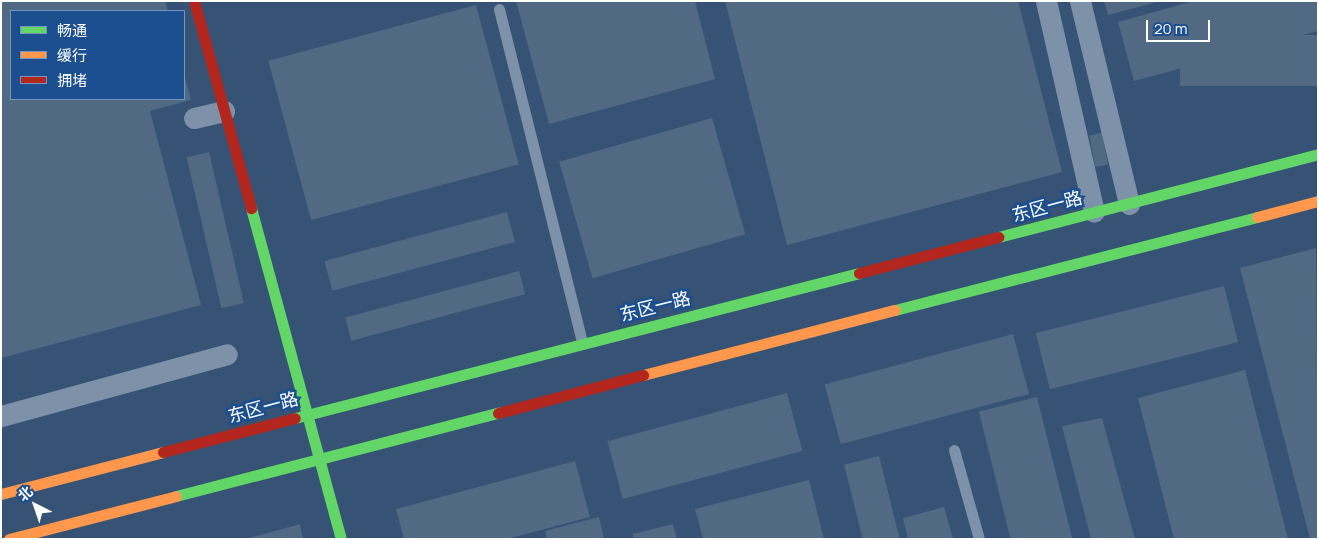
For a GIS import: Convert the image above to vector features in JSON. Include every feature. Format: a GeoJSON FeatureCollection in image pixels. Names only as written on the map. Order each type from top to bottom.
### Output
{"type":"FeatureCollection","features":[{"type":"Feature","properties":{"kind":"main road"},"geometry":{"type":"LineString","coordinates":[[194,1],[341,539]]}},
{"type":"Feature","properties":{"kind":"main road","name":"东区一路"},"geometry":{"type":"LineString","coordinates":[[1,494],[582,342],[1129,204],[1318,154]]}},
{"type":"Feature","properties":{"kind":"main road"},"geometry":{"type":"LineString","coordinates":[[9,539],[1038,267],[1318,201]]}},
{"type":"Feature","properties":{"kind":"main road"},"geometry":{"type":"LineString","coordinates":[[1029,229],[1033,246]]}},
{"type":"Feature","properties":{"kind":"street"},"geometry":{"type":"LineString","coordinates":[[1046,1],[1094,212]]}},
{"type":"Feature","properties":{"kind":"street"},"geometry":{"type":"LineString","coordinates":[[1080,1],[1129,204]]}},
{"type":"Feature","properties":{"kind":"street"},"geometry":{"type":"LineString","coordinates":[[194,118],[224,111]]}},
{"type":"Feature","properties":{"kind":"street"},"geometry":{"type":"LineString","coordinates":[[1,416],[227,354]]}},
{"type":"Feature","properties":{"kind":"lane"},"geometry":{"type":"LineString","coordinates":[[499,9],[582,342]]}},
{"type":"Feature","properties":{"kind":"lane"},"geometry":{"type":"LineString","coordinates":[[954,450],[979,539]]}},
{"type":"Feature","properties":{"kind":"building"},"geometry":{"type":"Polygon","coordinates":[[[1,1],[165,1],[168,10],[10,10],[10,100],[185,100],[185,78],[191,100],[150,111],[201,305],[1,358],[1,1]]]}},
{"type":"Feature","properties":{"kind":"building"},"geometry":{"type":"Polygon","coordinates":[[[516,1],[695,1],[715,79],[549,124],[516,1]]]}},
{"type":"Feature","properties":{"kind":"building"},"geometry":{"type":"Polygon","coordinates":[[[725,1],[1018,1],[1062,172],[787,245],[725,1]]]}},
{"type":"Feature","properties":{"kind":"building"},"geometry":{"type":"Polygon","coordinates":[[[1104,1],[1157,1],[1157,2],[1108,15],[1104,1]]]}},
{"type":"Feature","properties":{"kind":"building"},"geometry":{"type":"Polygon","coordinates":[[[1194,1],[1318,1],[1318,31],[1134,81],[1118,22],[1194,1]]]}},
{"type":"Feature","properties":{"kind":"building"},"geometry":{"type":"Polygon","coordinates":[[[476,5],[519,164],[311,220],[268,61],[476,5]]]}},
{"type":"Feature","properties":{"kind":"building"},"geometry":{"type":"Polygon","coordinates":[[[1180,35],[1318,35],[1318,86],[1180,86],[1180,35]]]}},
{"type":"Feature","properties":{"kind":"building"},"geometry":{"type":"Polygon","coordinates":[[[712,118],[745,234],[593,278],[559,162],[712,118]]]}},
{"type":"Feature","properties":{"kind":"building"},"geometry":{"type":"Polygon","coordinates":[[[1102,133],[1108,164],[1095,167],[1089,135],[1102,133]]]}},
{"type":"Feature","properties":{"kind":"building"},"geometry":{"type":"Polygon","coordinates":[[[209,152],[244,303],[221,308],[187,157],[209,152]]]}},
{"type":"Feature","properties":{"kind":"building"},"geometry":{"type":"Polygon","coordinates":[[[507,212],[515,242],[332,291],[324,261],[507,212]]]}},
{"type":"Feature","properties":{"kind":"building"},"geometry":{"type":"Polygon","coordinates":[[[1316,248],[1318,539],[1310,539],[1240,268],[1316,248]]]}},
{"type":"Feature","properties":{"kind":"building"},"geometry":{"type":"Polygon","coordinates":[[[519,271],[525,294],[351,341],[345,318],[519,271]]]}},
{"type":"Feature","properties":{"kind":"building"},"geometry":{"type":"Polygon","coordinates":[[[1224,286],[1238,342],[1050,389],[1036,333],[1224,286]]]}},
{"type":"Feature","properties":{"kind":"building"},"geometry":{"type":"Polygon","coordinates":[[[1013,334],[1029,394],[841,444],[825,384],[1013,334]]]}},
{"type":"Feature","properties":{"kind":"building"},"geometry":{"type":"Polygon","coordinates":[[[1245,370],[1288,539],[1174,539],[1138,398],[1245,370]]]}},
{"type":"Feature","properties":{"kind":"building"},"geometry":{"type":"Polygon","coordinates":[[[787,393],[803,451],[623,499],[607,441],[787,393]]]}},
{"type":"Feature","properties":{"kind":"building"},"geometry":{"type":"Polygon","coordinates":[[[1037,397],[1072,539],[1011,539],[979,412],[1037,397]]]}},
{"type":"Feature","properties":{"kind":"building"},"geometry":{"type":"Polygon","coordinates":[[[1102,418],[1135,539],[1091,539],[1062,426],[1102,418]]]}},
{"type":"Feature","properties":{"kind":"building"},"geometry":{"type":"Polygon","coordinates":[[[879,456],[900,539],[863,539],[844,465],[879,456]]]}},
{"type":"Feature","properties":{"kind":"building"},"geometry":{"type":"Polygon","coordinates":[[[575,461],[590,517],[507,539],[404,539],[396,509],[575,461]]]}},
{"type":"Feature","properties":{"kind":"building"},"geometry":{"type":"Polygon","coordinates":[[[809,480],[824,539],[703,539],[695,509],[809,480]]]}},
{"type":"Feature","properties":{"kind":"building"},"geometry":{"type":"Polygon","coordinates":[[[944,507],[953,539],[908,539],[903,518],[944,507]]]}},
{"type":"Feature","properties":{"kind":"building"},"geometry":{"type":"Polygon","coordinates":[[[599,517],[604,539],[547,539],[545,531],[599,517]]]}},
{"type":"Feature","properties":{"kind":"building"},"geometry":{"type":"Polygon","coordinates":[[[300,524],[303,539],[249,539],[249,538],[300,524]]]}},
{"type":"Feature","properties":{"kind":"building"},"geometry":{"type":"Polygon","coordinates":[[[673,524],[677,539],[634,539],[633,534],[673,524]]]}},
{"type":"Feature","properties":{"kind":"traffic: fast"},"geometry":{"type":"LineString","coordinates":[[998,237],[1318,154]]}},
{"type":"Feature","properties":{"kind":"traffic: fast"},"geometry":{"type":"LineString","coordinates":[[251,208],[341,539]]}},
{"type":"Feature","properties":{"kind":"traffic: fast"},"geometry":{"type":"LineString","coordinates":[[895,310],[1257,217]]}},
{"type":"Feature","properties":{"kind":"traffic: fast"},"geometry":{"type":"LineString","coordinates":[[295,418],[859,273]]}},
{"type":"Feature","properties":{"kind":"traffic: fast"},"geometry":{"type":"LineString","coordinates":[[176,496],[498,413]]}},
{"type":"Feature","properties":{"kind":"traffic: slow"},"geometry":{"type":"LineString","coordinates":[[1257,217],[1318,201]]}},
{"type":"Feature","properties":{"kind":"traffic: slow"},"geometry":{"type":"LineString","coordinates":[[643,375],[895,310]]}},
{"type":"Feature","properties":{"kind":"traffic: slow"},"geometry":{"type":"LineString","coordinates":[[1,494],[163,452]]}},
{"type":"Feature","properties":{"kind":"traffic: slow"},"geometry":{"type":"LineString","coordinates":[[9,539],[176,496]]}},
{"type":"Feature","properties":{"kind":"traffic: jam"},"geometry":{"type":"LineString","coordinates":[[194,1],[251,208]]}},
{"type":"Feature","properties":{"kind":"traffic: jam"},"geometry":{"type":"LineString","coordinates":[[859,273],[998,237]]}},
{"type":"Feature","properties":{"kind":"traffic: jam"},"geometry":{"type":"LineString","coordinates":[[498,413],[643,375]]}},
{"type":"Feature","properties":{"kind":"traffic: jam"},"geometry":{"type":"LineString","coordinates":[[163,452],[295,418]]}}]}
